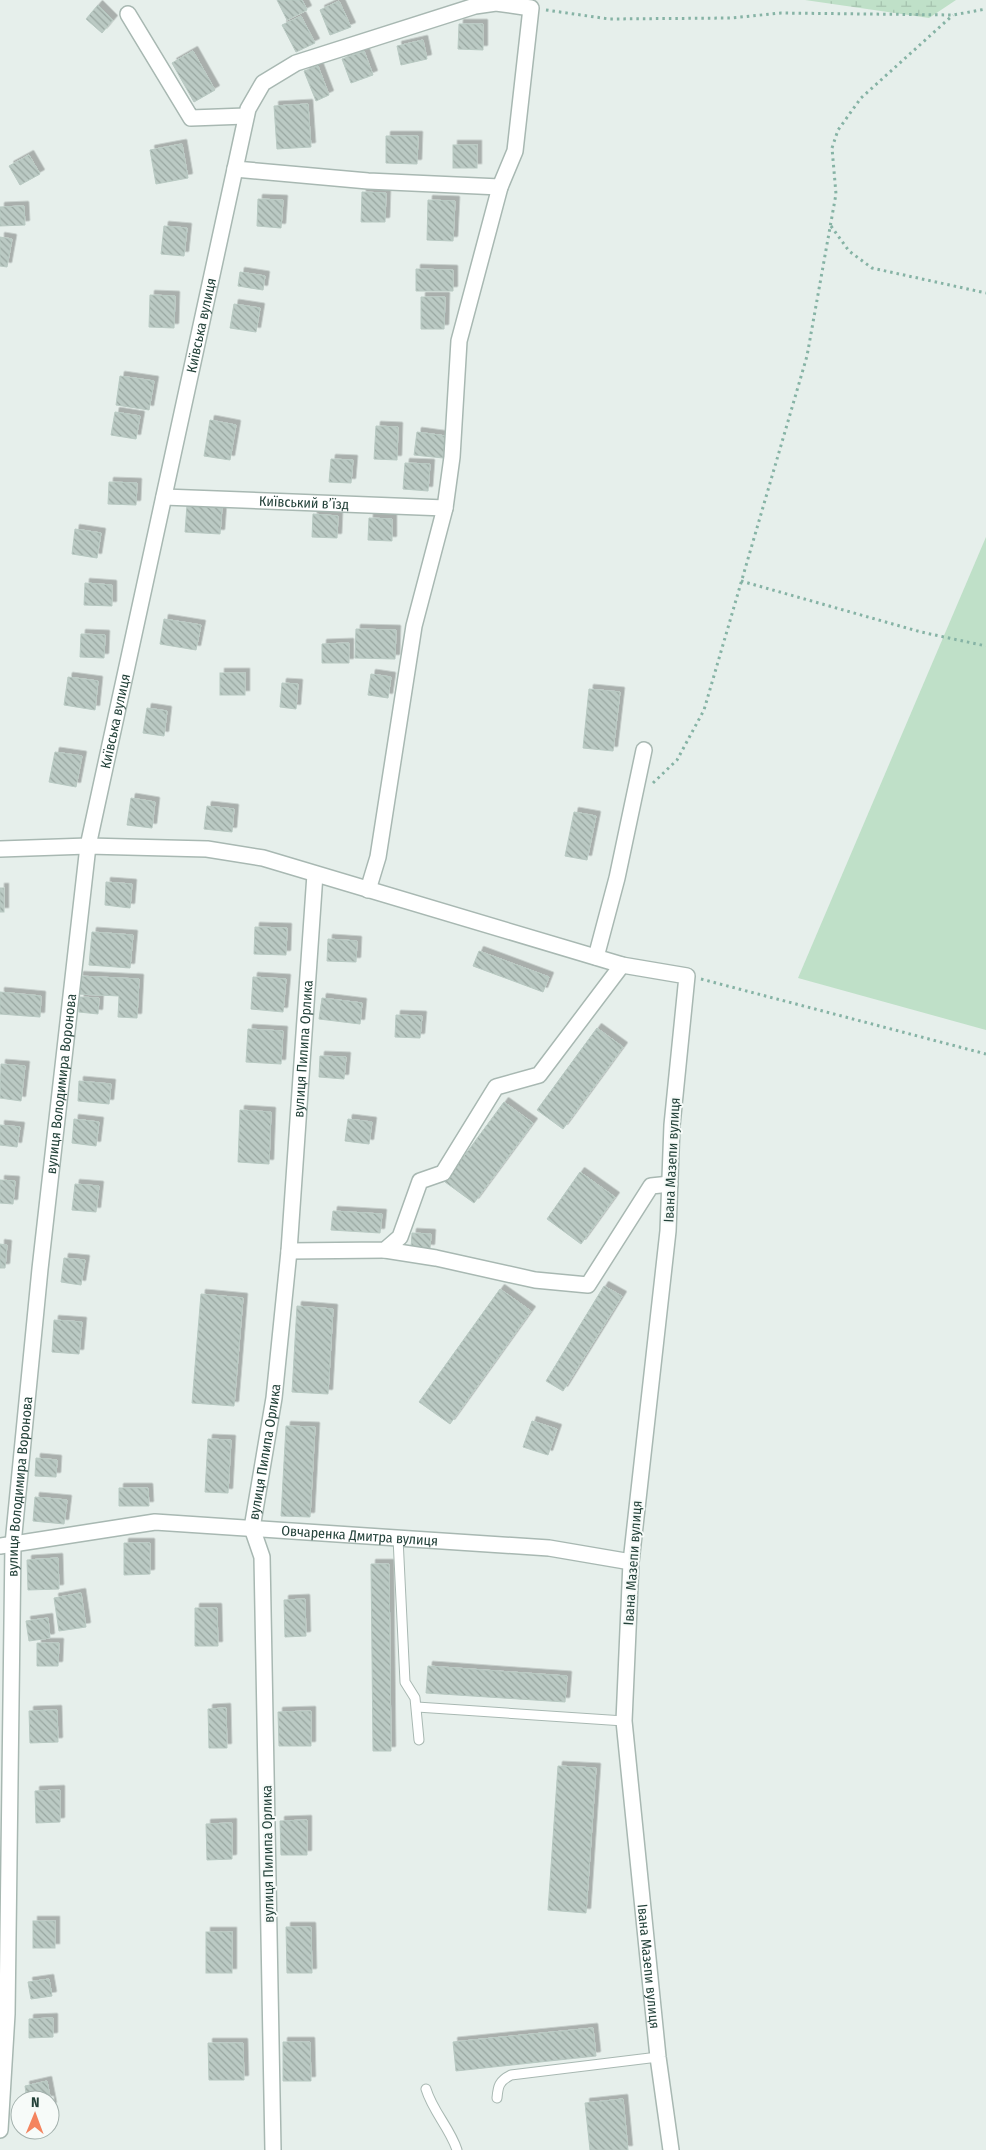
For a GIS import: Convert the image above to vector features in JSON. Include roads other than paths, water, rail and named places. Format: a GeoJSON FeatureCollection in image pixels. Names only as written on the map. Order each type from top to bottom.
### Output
{"type":"FeatureCollection","features":[{"type":"Feature","properties":{"kind":"street","name":"Київська вулиця"},"geometry":{"type":"LineString","coordinates":[[88,846],[246,116],[263,83],[296,63],[474,6],[496,3],[531,8],[515,151],[500,187]]}},
{"type":"Feature","properties":{"kind":"street"},"geometry":{"type":"LineString","coordinates":[[128,14],[191,118],[246,116]]}},
{"type":"Feature","properties":{"kind":"street"},"geometry":{"type":"LineString","coordinates":[[234,169],[368,181],[500,187],[460,341],[452,457],[445,508],[414,626],[378,857],[368,890]]}},
{"type":"Feature","properties":{"kind":"street","name":"Київський в’їзд"},"geometry":{"type":"LineString","coordinates":[[164,496],[445,508]]}},
{"type":"Feature","properties":{"kind":"street"},"geometry":{"type":"LineString","coordinates":[[596,958],[617,878],[644,750]]}},
{"type":"Feature","properties":{"kind":"street"},"geometry":{"type":"LineString","coordinates":[[0,850],[88,846],[207,849],[263,858],[622,965],[539,1075],[496,1087],[443,1173],[420,1181],[400,1237],[385,1250]]}},
{"type":"Feature","properties":{"kind":"street","name":"вулиця Володимира Воронова"},"geometry":{"type":"LineString","coordinates":[[0,2130],[7,2014],[7,1545],[88,846]]}},
{"type":"Feature","properties":{"kind":"street","name":"вулиця Пилипа Орлика"},"geometry":{"type":"LineString","coordinates":[[273,2150],[262,1557],[252,1528],[274,1398],[289,1251],[315,874]]}},
{"type":"Feature","properties":{"kind":"street","name":"Івана Мазепи вулиця"},"geometry":{"type":"LineString","coordinates":[[622,965],[687,976],[672,1125],[668,1230],[631,1562],[624,1720],[658,2057],[671,2150]]}},
{"type":"Feature","properties":{"kind":"street"},"geometry":{"type":"LineString","coordinates":[[289,1251],[385,1250],[436,1258],[535,1280],[588,1285],[651,1186],[670,1184]]}},
{"type":"Feature","properties":{"kind":"street","name":"Овчаренка Дмитра вулиця"},"geometry":{"type":"LineString","coordinates":[[7,1545],[155,1522],[549,1548],[631,1562]]}},
{"type":"Feature","properties":{"kind":"lane"},"geometry":{"type":"LineString","coordinates":[[398,1538],[405,1682],[415,1698],[419,1740]]}},
{"type":"Feature","properties":{"kind":"lane"},"geometry":{"type":"LineString","coordinates":[[417,1707],[624,1720]]}},
{"type":"Feature","properties":{"kind":"lane"},"geometry":{"type":"LineString","coordinates":[[497,2098],[498,2087],[502,2080],[510,2075],[658,2057]]}},
{"type":"Feature","properties":{"kind":"lane"},"geometry":{"type":"LineString","coordinates":[[426,2089],[431,2106],[453,2137],[457,2150]]}}]}
